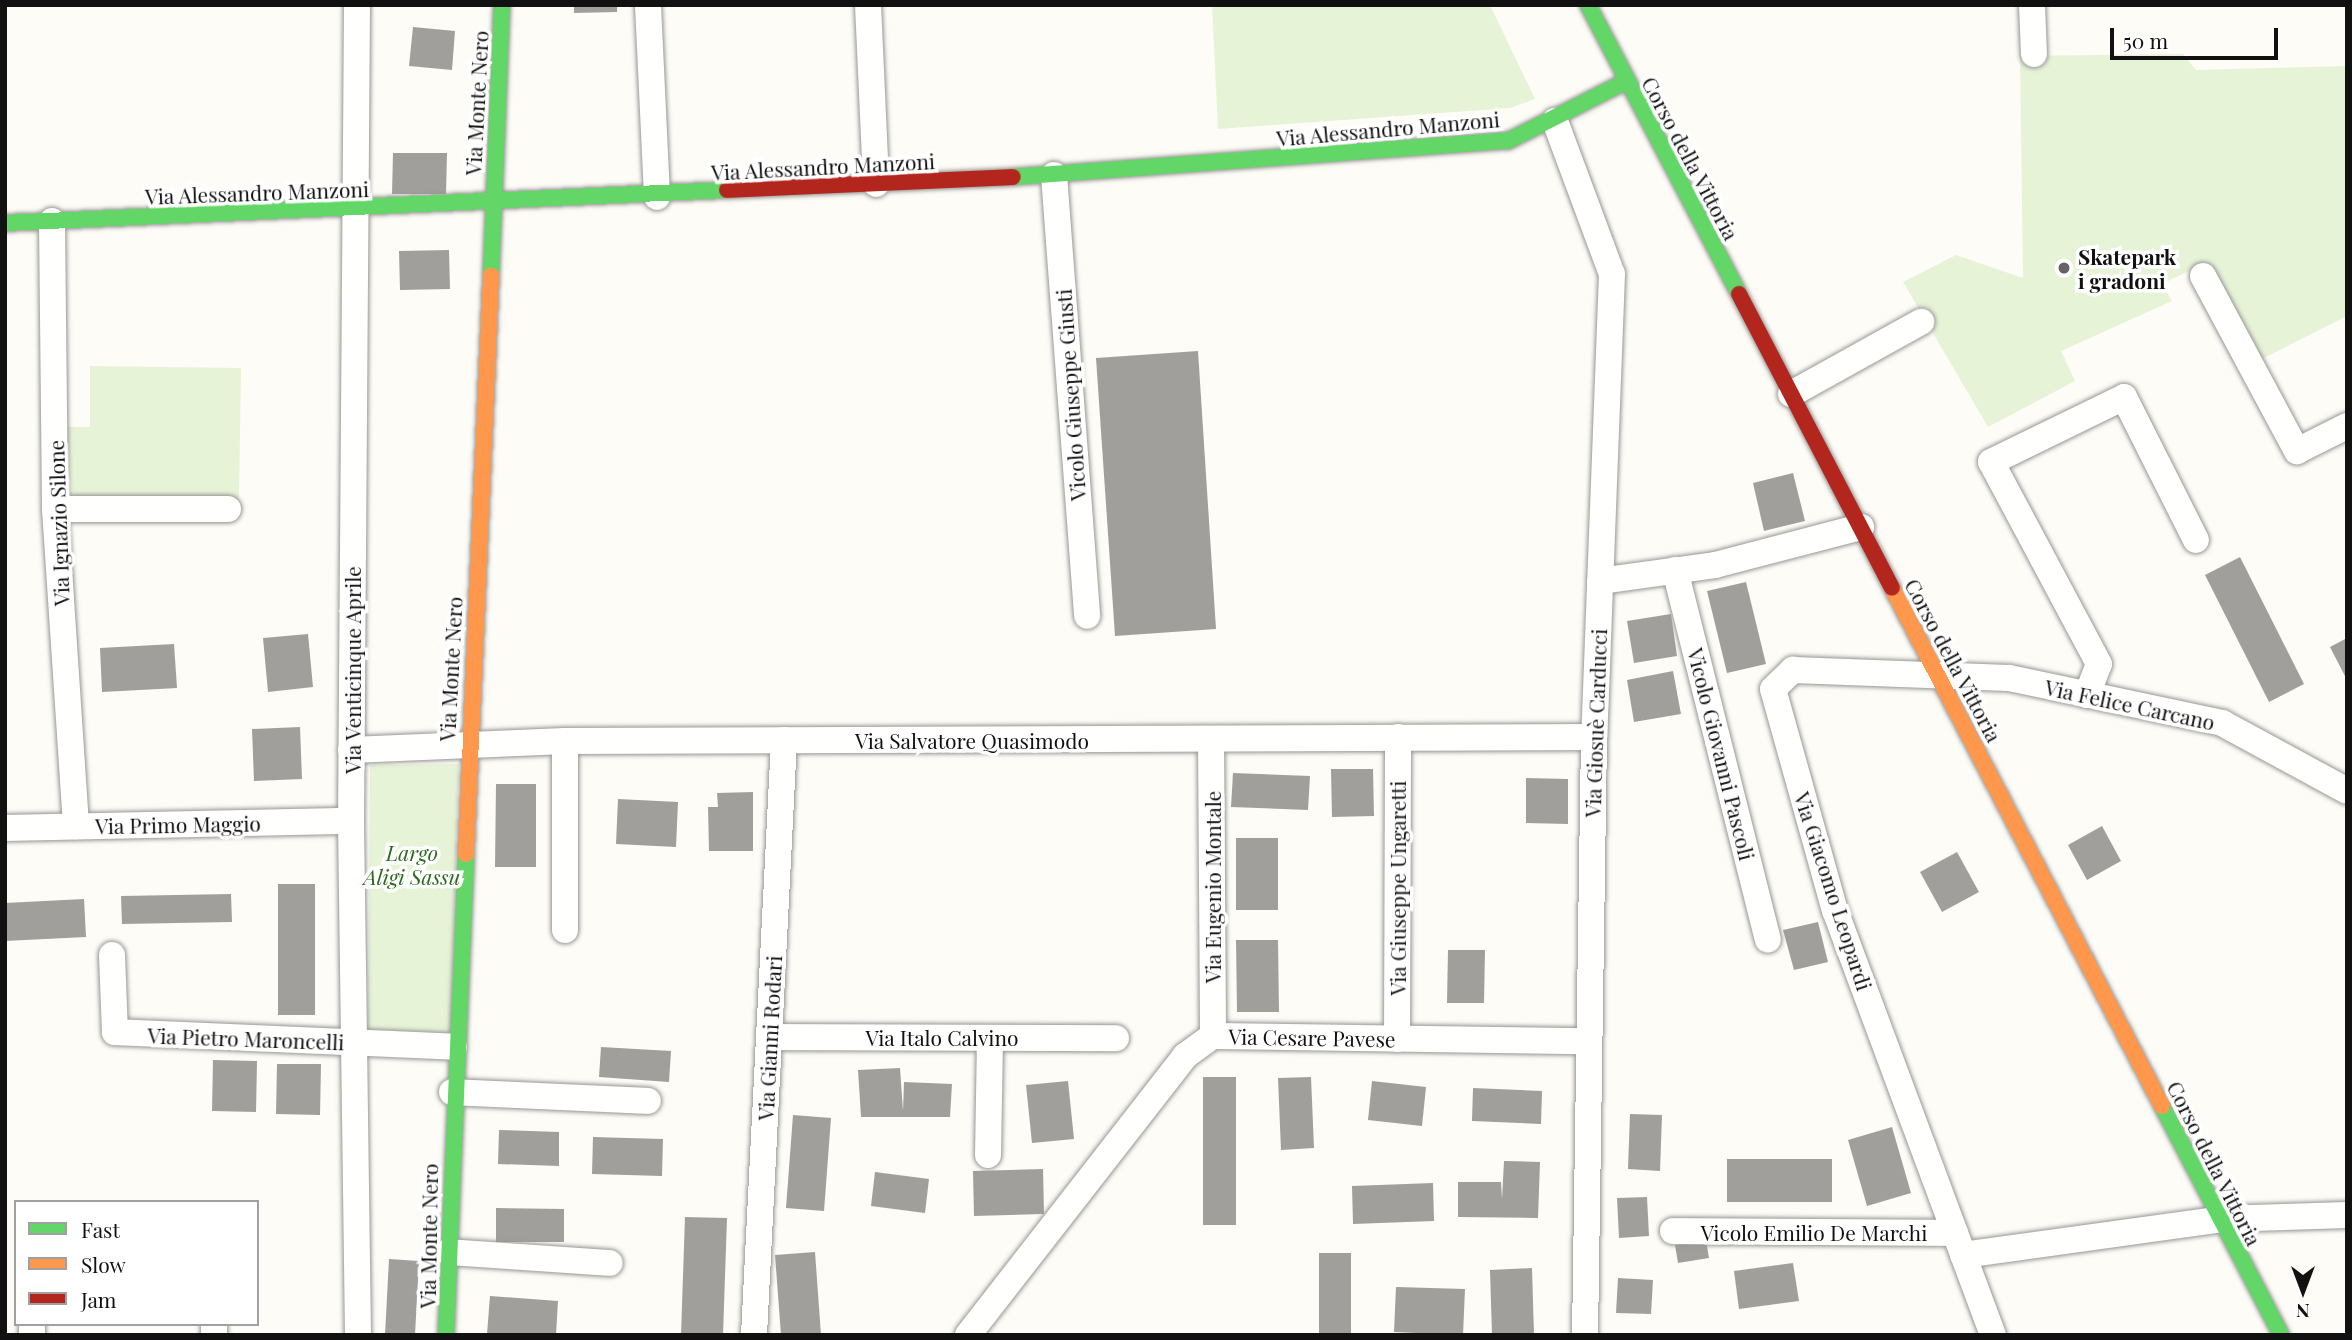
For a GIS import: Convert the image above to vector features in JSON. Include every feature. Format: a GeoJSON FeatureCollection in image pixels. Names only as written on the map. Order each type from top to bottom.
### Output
{"type":"FeatureCollection","features":[{"type":"Feature","properties":{"kind":"street","name":"Via Venticinque Aprile"},"geometry":{"type":"LineString","coordinates":[[357,5],[351,821],[358,1335]]}},
{"type":"Feature","properties":{"kind":"street","name":"Via Monte Nero"},"geometry":{"type":"LineString","coordinates":[[446,1335],[452,1092],[502,5]]}},
{"type":"Feature","properties":{"kind":"street"},"geometry":{"type":"LineString","coordinates":[[648,5],[657,197]]}},
{"type":"Feature","properties":{"kind":"street"},"geometry":{"type":"LineString","coordinates":[[868,5],[876,184]]}},
{"type":"Feature","properties":{"kind":"street","name":"Corso della Vittoria"},"geometry":{"type":"LineString","coordinates":[[1588,5],[2281,1335]]}},
{"type":"Feature","properties":{"kind":"street"},"geometry":{"type":"LineString","coordinates":[[2032,5],[2034,54]]}},
{"type":"Feature","properties":{"kind":"street","name":"Via Alessandro Manzoni"},"geometry":{"type":"LineString","coordinates":[[5,223],[493,206],[1054,175],[1508,141],[1555,121],[1627,81]]}},
{"type":"Feature","properties":{"kind":"street","name":"Via Giosuè Carducci"},"geometry":{"type":"LineString","coordinates":[[1555,121],[1612,274],[1594,737],[1585,1335]]}},
{"type":"Feature","properties":{"kind":"street","name":"Vicolo Giuseppe Giusti"},"geometry":{"type":"LineString","coordinates":[[1054,175],[1087,616]]}},
{"type":"Feature","properties":{"kind":"street","name":"Via Ignazio Silone"},"geometry":{"type":"LineString","coordinates":[[52,221],[55,509],[76,826]]}},
{"type":"Feature","properties":{"kind":"street"},"geometry":{"type":"LineString","coordinates":[[2203,276],[2297,451],[2347,426]]}},
{"type":"Feature","properties":{"kind":"street"},"geometry":{"type":"LineString","coordinates":[[1791,394],[1921,322]]}},
{"type":"Feature","properties":{"kind":"street"},"geometry":{"type":"LineString","coordinates":[[2087,695],[2099,664],[1991,462],[2124,397],[2196,540]]}},
{"type":"Feature","properties":{"kind":"street"},"geometry":{"type":"LineString","coordinates":[[55,509],[228,509]]}},
{"type":"Feature","properties":{"kind":"street"},"geometry":{"type":"LineString","coordinates":[[1600,581],[1675,570],[1861,527]]}},
{"type":"Feature","properties":{"kind":"street","name":"Vicolo Giovanni Pascoli"},"geometry":{"type":"LineString","coordinates":[[1675,570],[1768,939]]}},
{"type":"Feature","properties":{"kind":"street","name":"Via Giacomo Leopardi"},"geometry":{"type":"LineString","coordinates":[[1940,680],[1793,670],[1773,689],[1835,911],[1993,1335]]}},
{"type":"Feature","properties":{"kind":"street","name":"Via Felice Carcano"},"geometry":{"type":"LineString","coordinates":[[1940,680],[2008,678],[2222,723],[2347,790]]}},
{"type":"Feature","properties":{"kind":"street","name":"Via Giuseppe Ungaretti"},"geometry":{"type":"LineString","coordinates":[[1396,1039],[1398,737]]}},
{"type":"Feature","properties":{"kind":"street","name":"Via Salvatore Quasimodo"},"geometry":{"type":"LineString","coordinates":[[351,750],[565,741],[1594,737]]}},
{"type":"Feature","properties":{"kind":"street","name":"Via Eugenio Montale"},"geometry":{"type":"LineString","coordinates":[[1212,738],[1213,1036]]}},
{"type":"Feature","properties":{"kind":"street","name":"Via Gianni Rodari"},"geometry":{"type":"LineString","coordinates":[[754,1335],[784,740]]}},
{"type":"Feature","properties":{"kind":"street"},"geometry":{"type":"LineString","coordinates":[[565,741],[565,930]]}},
{"type":"Feature","properties":{"kind":"street","name":"Via Primo Maggio"},"geometry":{"type":"LineString","coordinates":[[5,828],[351,821]]}},
{"type":"Feature","properties":{"kind":"street","name":"Via Pietro Maroncelli"},"geometry":{"type":"LineString","coordinates":[[112,955],[114,1032],[454,1046]]}},
{"type":"Feature","properties":{"kind":"street","name":"Via Cesare Pavese"},"geometry":{"type":"LineString","coordinates":[[968,1335],[1185,1056],[1213,1036],[1590,1041]]}},
{"type":"Feature","properties":{"kind":"street","name":"Via Italo Calvino"},"geometry":{"type":"LineString","coordinates":[[769,1037],[1116,1038]]}},
{"type":"Feature","properties":{"kind":"street"},"geometry":{"type":"LineString","coordinates":[[988,1155],[990,1038]]}},
{"type":"Feature","properties":{"kind":"street"},"geometry":{"type":"LineString","coordinates":[[452,1092],[648,1101]]}},
{"type":"Feature","properties":{"kind":"street"},"geometry":{"type":"LineString","coordinates":[[1959,1244],[2221,1219],[2347,1214]]}},
{"type":"Feature","properties":{"kind":"street","name":"Vicolo Emilio De Marchi"},"geometry":{"type":"LineString","coordinates":[[1673,1231],[1959,1244]]}},
{"type":"Feature","properties":{"kind":"street"},"geometry":{"type":"LineString","coordinates":[[448,1252],[610,1263]]}},
{"type":"Feature","properties":{"kind":"green space"},"geometry":{"type":"Polygon","coordinates":[[[1212,5],[1490,5],[1535,99],[1510,108],[1218,129],[1212,5]]]}},
{"type":"Feature","properties":{"kind":"green space"},"geometry":{"type":"Polygon","coordinates":[[[2183,54],[2196,70],[2347,66],[2347,316],[2260,360],[2207,262],[2162,284],[2172,301],[2061,351],[2075,381],[1988,427],[1903,282],[1956,255],[2023,278],[2020,56],[2183,54]]]}},
{"type":"Feature","properties":{"kind":"green space"},"geometry":{"type":"Polygon","coordinates":[[[90,366],[241,368],[239,500],[63,498],[64,427],[90,427],[90,366]]]}},
{"type":"Feature","properties":{"kind":"green space","name":"Largo Aligi Sassu"},"geometry":{"type":"Polygon","coordinates":[[[459,764],[450,1033],[368,1029],[370,765],[459,764]]]}},
{"type":"Feature","properties":{"kind":"building"},"geometry":{"type":"Polygon","coordinates":[[[574,5],[617,5],[617,12],[574,13],[574,5]]]}},
{"type":"Feature","properties":{"kind":"building"},"geometry":{"type":"Polygon","coordinates":[[[413,27],[455,31],[452,70],[409,66],[413,27]]]}},
{"type":"Feature","properties":{"kind":"building"},"geometry":{"type":"Polygon","coordinates":[[[393,153],[447,153],[446,194],[392,194],[393,153]]]}},
{"type":"Feature","properties":{"kind":"building"},"geometry":{"type":"Polygon","coordinates":[[[449,250],[450,289],[400,290],[399,251],[449,250]]]}},
{"type":"Feature","properties":{"kind":"building"},"geometry":{"type":"Polygon","coordinates":[[[1198,351],[1216,629],[1115,636],[1096,358],[1198,351]]]}},
{"type":"Feature","properties":{"kind":"building"},"geometry":{"type":"Polygon","coordinates":[[[1793,473],[1805,521],[1764,531],[1753,483],[1793,473]]]}},
{"type":"Feature","properties":{"kind":"building"},"geometry":{"type":"Polygon","coordinates":[[[2240,557],[2304,684],[2269,702],[2205,575],[2240,557]]]}},
{"type":"Feature","properties":{"kind":"building"},"geometry":{"type":"Polygon","coordinates":[[[1746,582],[1766,664],[1727,673],[1707,591],[1746,582]]]}},
{"type":"Feature","properties":{"kind":"building"},"geometry":{"type":"Polygon","coordinates":[[[1671,614],[1677,656],[1634,663],[1627,621],[1671,614]]]}},
{"type":"Feature","properties":{"kind":"building"},"geometry":{"type":"Polygon","coordinates":[[[308,634],[313,687],[268,692],[263,638],[308,634]]]}},
{"type":"Feature","properties":{"kind":"building"},"geometry":{"type":"Polygon","coordinates":[[[2347,638],[2347,680],[2330,647],[2347,638]]]}},
{"type":"Feature","properties":{"kind":"building"},"geometry":{"type":"Polygon","coordinates":[[[174,644],[177,688],[102,692],[100,648],[174,644]]]}},
{"type":"Feature","properties":{"kind":"building"},"geometry":{"type":"Polygon","coordinates":[[[1673,671],[1681,714],[1634,722],[1627,680],[1673,671]]]}},
{"type":"Feature","properties":{"kind":"building"},"geometry":{"type":"Polygon","coordinates":[[[300,727],[302,779],[254,781],[252,729],[300,727]]]}},
{"type":"Feature","properties":{"kind":"building"},"geometry":{"type":"Polygon","coordinates":[[[1331,769],[1373,769],[1374,816],[1332,817],[1331,769]]]}},
{"type":"Feature","properties":{"kind":"building"},"geometry":{"type":"Polygon","coordinates":[[[1233,773],[1310,776],[1308,810],[1231,807],[1233,773]]]}},
{"type":"Feature","properties":{"kind":"building"},"geometry":{"type":"Polygon","coordinates":[[[1526,778],[1568,779],[1568,824],[1526,823],[1526,778]]]}},
{"type":"Feature","properties":{"kind":"building"},"geometry":{"type":"Polygon","coordinates":[[[496,784],[536,784],[536,867],[495,867],[496,784]]]}},
{"type":"Feature","properties":{"kind":"building"},"geometry":{"type":"Polygon","coordinates":[[[753,792],[753,851],[709,851],[708,807],[718,807],[717,793],[753,792]]]}},
{"type":"Feature","properties":{"kind":"building"},"geometry":{"type":"Polygon","coordinates":[[[618,799],[678,802],[676,847],[616,844],[618,799]]]}},
{"type":"Feature","properties":{"kind":"building"},"geometry":{"type":"Polygon","coordinates":[[[2102,826],[2121,861],[2087,880],[2068,845],[2102,826]]]}},
{"type":"Feature","properties":{"kind":"building"},"geometry":{"type":"Polygon","coordinates":[[[1236,838],[1278,838],[1278,910],[1236,910],[1236,838]]]}},
{"type":"Feature","properties":{"kind":"building"},"geometry":{"type":"Polygon","coordinates":[[[1957,852],[1979,892],[1942,912],[1920,872],[1957,852]]]}},
{"type":"Feature","properties":{"kind":"building"},"geometry":{"type":"Polygon","coordinates":[[[278,884],[315,884],[315,1015],[278,1015],[278,884]]]}},
{"type":"Feature","properties":{"kind":"building"},"geometry":{"type":"Polygon","coordinates":[[[231,894],[232,922],[122,924],[121,896],[231,894]]]}},
{"type":"Feature","properties":{"kind":"building"},"geometry":{"type":"Polygon","coordinates":[[[84,899],[86,937],[5,941],[5,903],[84,899]]]}},
{"type":"Feature","properties":{"kind":"building"},"geometry":{"type":"Polygon","coordinates":[[[1818,922],[1828,962],[1794,970],[1783,930],[1818,922]]]}},
{"type":"Feature","properties":{"kind":"building"},"geometry":{"type":"Polygon","coordinates":[[[1236,940],[1278,940],[1279,1012],[1237,1012],[1236,940]]]}},
{"type":"Feature","properties":{"kind":"building"},"geometry":{"type":"Polygon","coordinates":[[[1448,950],[1485,950],[1484,1003],[1447,1003],[1448,950]]]}},
{"type":"Feature","properties":{"kind":"building"},"geometry":{"type":"Polygon","coordinates":[[[601,1047],[671,1051],[669,1082],[599,1077],[601,1047]]]}},
{"type":"Feature","properties":{"kind":"building"},"geometry":{"type":"Polygon","coordinates":[[[213,1060],[257,1061],[256,1112],[212,1111],[213,1060]]]}},
{"type":"Feature","properties":{"kind":"building"},"geometry":{"type":"Polygon","coordinates":[[[277,1064],[321,1064],[320,1115],[276,1114],[277,1064]]]}},
{"type":"Feature","properties":{"kind":"building"},"geometry":{"type":"Polygon","coordinates":[[[900,1068],[903,1111],[904,1082],[952,1084],[950,1117],[861,1117],[858,1070],[900,1068]]]}},
{"type":"Feature","properties":{"kind":"building"},"geometry":{"type":"Polygon","coordinates":[[[1203,1077],[1236,1077],[1236,1225],[1203,1225],[1203,1077]]]}},
{"type":"Feature","properties":{"kind":"building"},"geometry":{"type":"Polygon","coordinates":[[[1311,1077],[1314,1148],[1281,1150],[1278,1078],[1311,1077]]]}},
{"type":"Feature","properties":{"kind":"building"},"geometry":{"type":"Polygon","coordinates":[[[1068,1081],[1074,1139],[1032,1143],[1026,1085],[1068,1081]]]}},
{"type":"Feature","properties":{"kind":"building"},"geometry":{"type":"Polygon","coordinates":[[[1372,1081],[1426,1087],[1422,1126],[1368,1120],[1372,1081]]]}},
{"type":"Feature","properties":{"kind":"building"},"geometry":{"type":"Polygon","coordinates":[[[1473,1088],[1542,1091],[1541,1124],[1472,1121],[1473,1088]]]}},
{"type":"Feature","properties":{"kind":"building"},"geometry":{"type":"Polygon","coordinates":[[[1630,1114],[1662,1115],[1660,1171],[1628,1169],[1630,1114]]]}},
{"type":"Feature","properties":{"kind":"building"},"geometry":{"type":"Polygon","coordinates":[[[793,1115],[831,1118],[824,1211],[786,1208],[793,1115]]]}},
{"type":"Feature","properties":{"kind":"building"},"geometry":{"type":"Polygon","coordinates":[[[1892,1127],[1911,1193],[1867,1206],[1848,1140],[1892,1127]]]}},
{"type":"Feature","properties":{"kind":"building"},"geometry":{"type":"Polygon","coordinates":[[[499,1130],[559,1132],[559,1166],[498,1164],[499,1130]]]}},
{"type":"Feature","properties":{"kind":"building"},"geometry":{"type":"Polygon","coordinates":[[[593,1137],[663,1139],[662,1176],[592,1174],[593,1137]]]}},
{"type":"Feature","properties":{"kind":"building"},"geometry":{"type":"Polygon","coordinates":[[[1727,1159],[1832,1159],[1832,1202],[1727,1202],[1727,1159]]]}},
{"type":"Feature","properties":{"kind":"building"},"geometry":{"type":"Polygon","coordinates":[[[1504,1161],[1540,1162],[1538,1218],[1458,1217],[1458,1182],[1501,1182],[1502,1199],[1504,1161]]]}},
{"type":"Feature","properties":{"kind":"building"},"geometry":{"type":"Polygon","coordinates":[[[1043,1169],[1044,1214],[974,1216],[973,1171],[1043,1169]]]}},
{"type":"Feature","properties":{"kind":"building"},"geometry":{"type":"Polygon","coordinates":[[[875,1172],[929,1179],[925,1213],[871,1206],[875,1172]]]}},
{"type":"Feature","properties":{"kind":"building"},"geometry":{"type":"Polygon","coordinates":[[[1433,1183],[1434,1221],[1353,1224],[1352,1186],[1433,1183]]]}},
{"type":"Feature","properties":{"kind":"building"},"geometry":{"type":"Polygon","coordinates":[[[1647,1197],[1649,1236],[1619,1238],[1617,1198],[1647,1197]]]}},
{"type":"Feature","properties":{"kind":"building"},"geometry":{"type":"Polygon","coordinates":[[[496,1208],[564,1209],[564,1242],[496,1242],[496,1208]]]}},
{"type":"Feature","properties":{"kind":"building"},"geometry":{"type":"Polygon","coordinates":[[[685,1217],[727,1218],[723,1335],[681,1335],[685,1217]]]}},
{"type":"Feature","properties":{"kind":"building"},"geometry":{"type":"Polygon","coordinates":[[[1706,1240],[1709,1258],[1678,1263],[1675,1245],[1706,1240]]]}},
{"type":"Feature","properties":{"kind":"building"},"geometry":{"type":"Polygon","coordinates":[[[815,1252],[821,1335],[781,1335],[775,1255],[815,1252]]]}},
{"type":"Feature","properties":{"kind":"building"},"geometry":{"type":"Polygon","coordinates":[[[1319,1253],[1351,1253],[1351,1335],[1319,1335],[1319,1253]]]}},
{"type":"Feature","properties":{"kind":"building"},"geometry":{"type":"Polygon","coordinates":[[[389,1259],[419,1261],[415,1335],[385,1335],[389,1259]]]}},
{"type":"Feature","properties":{"kind":"building"},"geometry":{"type":"Polygon","coordinates":[[[1793,1263],[1799,1301],[1739,1309],[1734,1271],[1793,1263]]]}},
{"type":"Feature","properties":{"kind":"building"},"geometry":{"type":"Polygon","coordinates":[[[1532,1268],[1534,1335],[1492,1335],[1490,1270],[1532,1268]]]}},
{"type":"Feature","properties":{"kind":"building"},"geometry":{"type":"Polygon","coordinates":[[[1618,1278],[1653,1280],[1651,1314],[1616,1313],[1618,1278]]]}},
{"type":"Feature","properties":{"kind":"building"},"geometry":{"type":"Polygon","coordinates":[[[1396,1287],[1465,1289],[1463,1335],[1394,1332],[1396,1287]]]}},
{"type":"Feature","properties":{"kind":"building"},"geometry":{"type":"Polygon","coordinates":[[[490,1296],[558,1301],[556,1335],[487,1334],[490,1296]]]}},
{"type":"Feature","properties":{"kind":"traffic: fast"},"geometry":{"type":"LineString","coordinates":[[491,276],[502,5]]}},
{"type":"Feature","properties":{"kind":"traffic: fast"},"geometry":{"type":"LineString","coordinates":[[1588,5],[1739,294]]}},
{"type":"Feature","properties":{"kind":"traffic: fast"},"geometry":{"type":"LineString","coordinates":[[1013,177],[1508,141],[1627,81]]}},
{"type":"Feature","properties":{"kind":"traffic: fast"},"geometry":{"type":"LineString","coordinates":[[5,223],[727,190]]}},
{"type":"Feature","properties":{"kind":"traffic: fast"},"geometry":{"type":"LineString","coordinates":[[446,1335],[466,854]]}},
{"type":"Feature","properties":{"kind":"traffic: fast"},"geometry":{"type":"LineString","coordinates":[[2162,1106],[2281,1335]]}},
{"type":"Feature","properties":{"kind":"traffic: slow"},"geometry":{"type":"LineString","coordinates":[[466,854],[491,276]]}},
{"type":"Feature","properties":{"kind":"traffic: slow"},"geometry":{"type":"LineString","coordinates":[[1892,588],[2162,1106]]}},
{"type":"Feature","properties":{"kind":"traffic: jam"},"geometry":{"type":"LineString","coordinates":[[727,190],[1013,177]]}},
{"type":"Feature","properties":{"kind":"traffic: jam"},"geometry":{"type":"LineString","coordinates":[[1739,294],[1892,588]]}},
{"type":"Feature","properties":{"kind":"place","name":"Skatepark i gradoni"},"geometry":{"type":"Point","coordinates":[2064,268]}}]}
